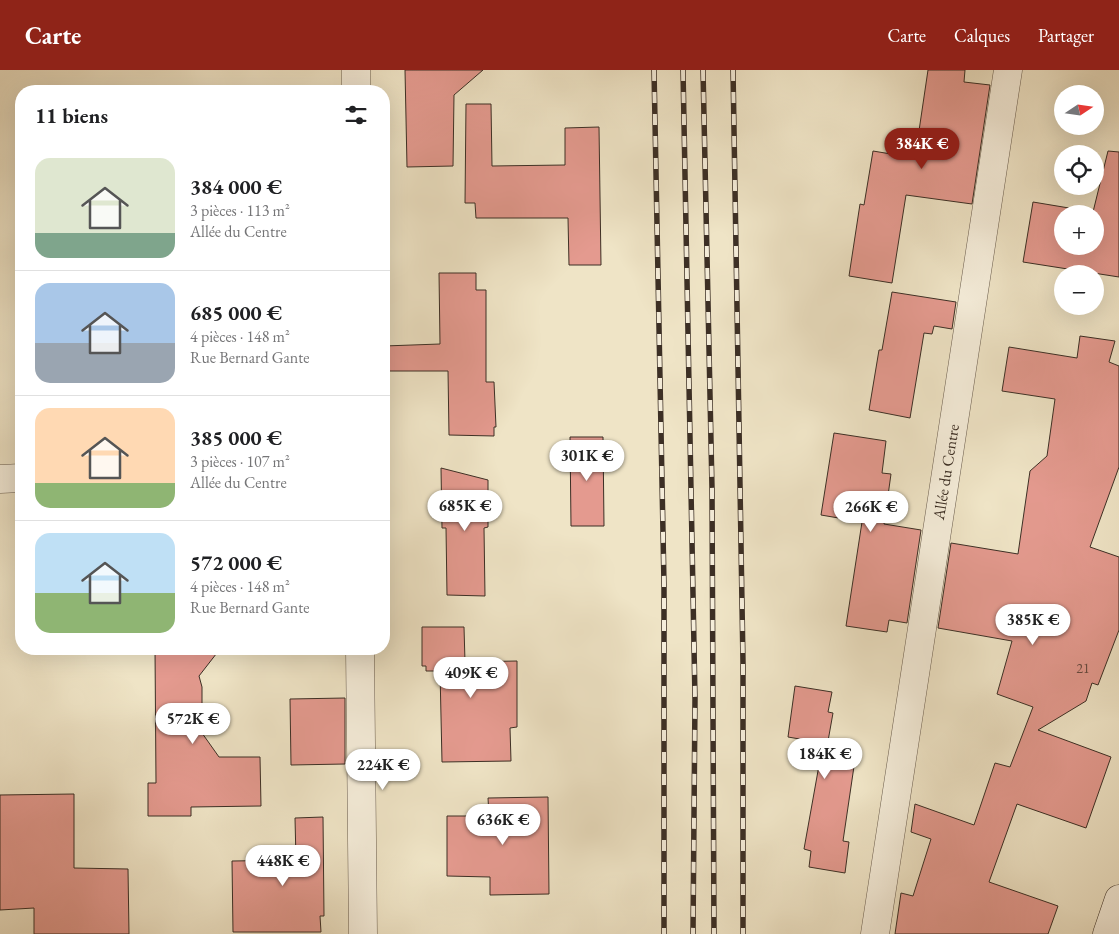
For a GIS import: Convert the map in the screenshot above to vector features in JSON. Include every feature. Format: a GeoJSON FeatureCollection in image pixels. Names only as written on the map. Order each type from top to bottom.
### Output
{"type":"FeatureCollection","features":[{"type":"Feature","properties":{"kind":"street"},"geometry":{"type":"LineString","coordinates":[[356,70],[356,85]]}},
{"type":"Feature","properties":{"kind":"street","name":"Allée du Centre"},"geometry":{"type":"LineString","coordinates":[[876,934],[1008,70]]}},
{"type":"Feature","properties":{"kind":"street"},"geometry":{"type":"LineString","coordinates":[[0,479],[15,478]]}},
{"type":"Feature","properties":{"kind":"street"},"geometry":{"type":"LineString","coordinates":[[360,655],[363,934]]}},
{"type":"Feature","properties":{"kind":"street"},"geometry":{"type":"LineString","coordinates":[[1107,934],[1119,899]]}},
{"type":"Feature","properties":{"kind":"building"},"geometry":{"type":"Polygon","coordinates":[[[405,70],[483,70],[454,95],[453,166],[407,167],[405,70]]]}},
{"type":"Feature","properties":{"kind":"building"},"geometry":{"type":"Polygon","coordinates":[[[928,70],[965,70],[964,82],[990,85],[972,204],[906,195],[892,283],[849,276],[860,204],[864,205],[873,151],[909,157],[911,150],[916,151],[928,70]]]}},
{"type":"Feature","properties":{"kind":"building"},"geometry":{"type":"Polygon","coordinates":[[[466,104],[491,104],[492,166],[565,165],[565,128],[599,127],[601,265],[569,265],[568,218],[476,218],[475,203],[465,203],[466,104]]]}},
{"type":"Feature","properties":{"kind":"building"},"geometry":{"type":"Polygon","coordinates":[[[1108,151],[1119,152],[1119,277],[1104,275],[1104,265],[1054,265],[1054,267],[1023,262],[1033,202],[1054,206],[1054,255],[1104,255],[1104,205],[1095,205],[1097,195],[1104,195],[1104,167],[1108,151]]]}},
{"type":"Feature","properties":{"kind":"building"},"geometry":{"type":"Polygon","coordinates":[[[439,273],[476,273],[476,290],[486,290],[486,382],[494,382],[496,427],[494,427],[494,436],[449,435],[448,371],[390,371],[390,346],[440,344],[439,273]]]}},
{"type":"Feature","properties":{"kind":"building"},"geometry":{"type":"Polygon","coordinates":[[[892,292],[956,302],[952,329],[934,326],[932,334],[924,333],[910,418],[869,410],[879,350],[882,350],[892,292]]]}},
{"type":"Feature","properties":{"kind":"building"},"geometry":{"type":"Polygon","coordinates":[[[1080,336],[1115,341],[1109,362],[1119,366],[1119,467],[1090,547],[1119,557],[1119,630],[1098,685],[1092,683],[1086,701],[1038,730],[1111,757],[1086,828],[1017,804],[989,882],[1058,906],[1048,934],[895,934],[901,893],[913,896],[931,839],[911,832],[915,804],[974,825],[995,763],[1010,767],[1033,707],[997,694],[1012,641],[938,628],[951,543],[1018,554],[1030,471],[1047,456],[1055,399],[1002,391],[1009,347],[1077,358],[1080,336]]]}},
{"type":"Feature","properties":{"kind":"building"},"geometry":{"type":"Polygon","coordinates":[[[834,433],[886,441],[882,473],[891,474],[884,524],[921,530],[907,623],[889,620],[887,632],[846,626],[862,522],[821,515],[834,433]]]}},
{"type":"Feature","properties":{"kind":"building"},"geometry":{"type":"Polygon","coordinates":[[[570,437],[603,437],[604,526],[571,526],[570,437]]]}},
{"type":"Feature","properties":{"kind":"building"},"geometry":{"type":"Polygon","coordinates":[[[441,468],[488,480],[488,527],[484,528],[485,596],[447,595],[446,528],[442,528],[441,468]]]}},
{"type":"Feature","properties":{"kind":"building"},"geometry":{"type":"Polygon","coordinates":[[[422,627],[464,627],[465,662],[517,661],[517,727],[510,728],[511,761],[442,762],[440,671],[426,671],[426,666],[422,666],[422,627]]]}},
{"type":"Feature","properties":{"kind":"building"},"geometry":{"type":"Polygon","coordinates":[[[155,655],[215,655],[199,676],[202,687],[202,733],[219,757],[260,757],[261,806],[191,807],[191,816],[148,816],[148,783],[156,783],[155,655]]]}},
{"type":"Feature","properties":{"kind":"building"},"geometry":{"type":"Polygon","coordinates":[[[795,686],[832,692],[828,712],[833,713],[828,741],[857,746],[843,841],[849,842],[845,873],[809,867],[811,851],[804,849],[823,743],[788,737],[795,686]]]}},
{"type":"Feature","properties":{"kind":"building"},"geometry":{"type":"Polygon","coordinates":[[[345,698],[345,764],[291,765],[290,699],[345,698]]]}},
{"type":"Feature","properties":{"kind":"building"},"geometry":{"type":"Polygon","coordinates":[[[74,794],[74,868],[128,869],[129,934],[34,934],[34,908],[0,910],[0,795],[74,794]]]}},
{"type":"Feature","properties":{"kind":"building"},"geometry":{"type":"Polygon","coordinates":[[[548,797],[549,894],[490,895],[490,877],[447,876],[447,816],[489,816],[488,798],[548,797]]]}},
{"type":"Feature","properties":{"kind":"building"},"geometry":{"type":"Polygon","coordinates":[[[323,817],[324,916],[320,916],[321,932],[233,932],[232,861],[296,860],[295,818],[323,817]]]}},
{"type":"Feature","properties":{"kind":"railway"},"geometry":{"type":"LineString","coordinates":[[654,70],[664,584],[664,934]]}},
{"type":"Feature","properties":{"kind":"railway"},"geometry":{"type":"LineString","coordinates":[[683,70],[695,699],[693,934]]}},
{"type":"Feature","properties":{"kind":"railway"},"geometry":{"type":"LineString","coordinates":[[703,70],[712,488],[714,934]]}},
{"type":"Feature","properties":{"kind":"railway"},"geometry":{"type":"LineString","coordinates":[[733,70],[743,663],[743,934]]}}]}
